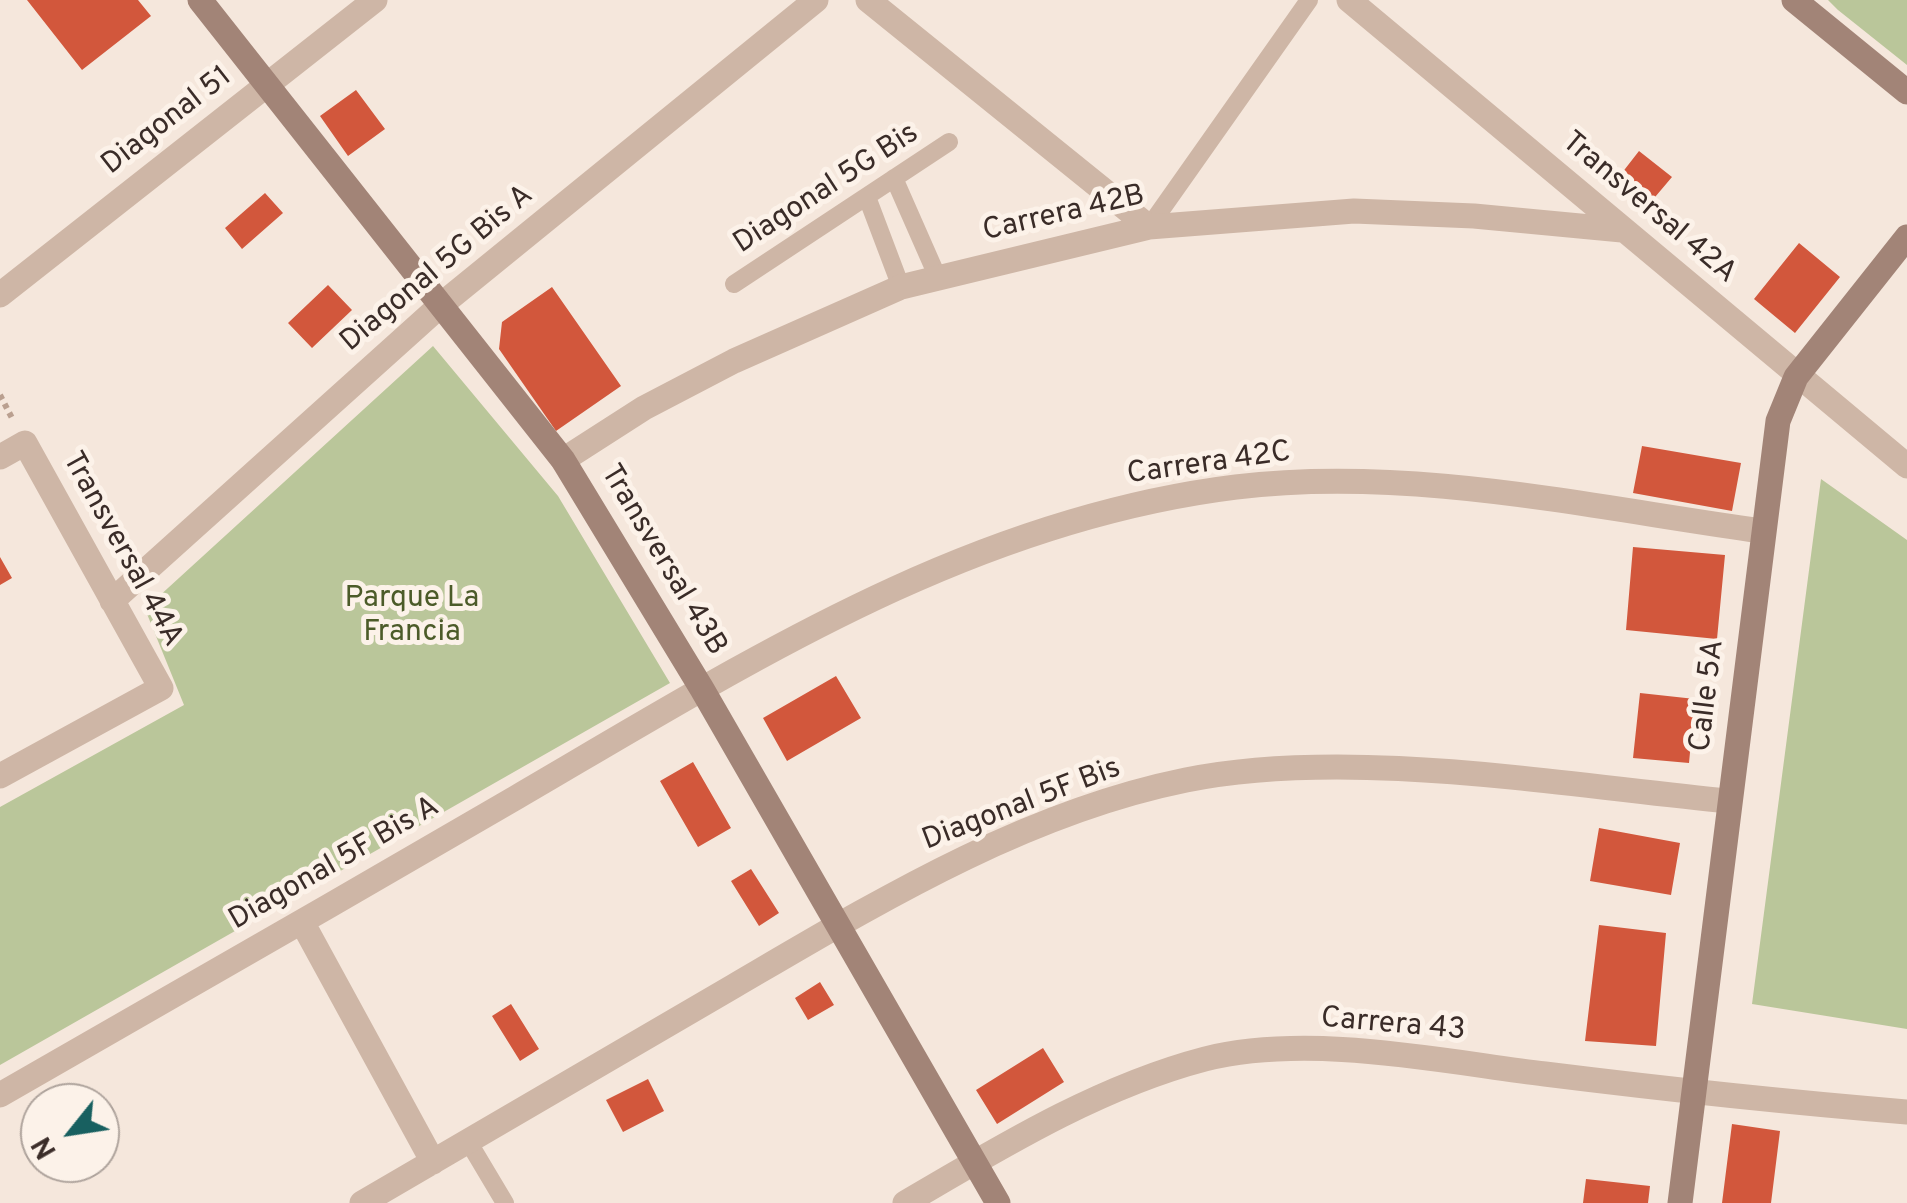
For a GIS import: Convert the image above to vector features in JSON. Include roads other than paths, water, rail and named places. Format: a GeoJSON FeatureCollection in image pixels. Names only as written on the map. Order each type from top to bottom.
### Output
{"type":"FeatureCollection","features":[{"type":"Feature","properties":{"kind":"street","name":"Transversal 43B"},"geometry":{"type":"LineString","coordinates":[[200,0],[563,460],[702,689],[998,1203]]}},
{"type":"Feature","properties":{"kind":"street","name":"Diagonal 51"},"geometry":{"type":"LineString","coordinates":[[0,294],[375,0]]}},
{"type":"Feature","properties":{"kind":"street","name":"Diagonal 5G Bis A"},"geometry":{"type":"LineString","coordinates":[[112,602],[442,304],[816,0]]}},
{"type":"Feature","properties":{"kind":"street"},"geometry":{"type":"LineString","coordinates":[[868,0],[1149,227]]}},
{"type":"Feature","properties":{"kind":"street","name":"Transversal 42A"},"geometry":{"type":"LineString","coordinates":[[1348,0],[1907,466]]}},
{"type":"Feature","properties":{"kind":"street"},"geometry":{"type":"LineString","coordinates":[[1794,0],[1907,92]]}},
{"type":"Feature","properties":{"kind":"street","name":"Carrera 42B"},"geometry":{"type":"LineString","coordinates":[[563,460],[644,408],[734,361],[901,286],[1149,227],[1354,210],[1622,230]]}},
{"type":"Feature","properties":{"kind":"street","name":"Calle 5A"},"geometry":{"type":"LineString","coordinates":[[1680,1203],[1778,421],[1796,377],[1907,238]]}},
{"type":"Feature","properties":{"kind":"street","name":"Transversal 44A"},"geometry":{"type":"LineString","coordinates":[[0,456],[25,443],[161,688],[0,776]]}},
{"type":"Feature","properties":{"kind":"street","name":"Carrera 42C"},"geometry":{"type":"LineString","coordinates":[[702,689],[853,607],[959,558],[1052,527],[1236,487],[1319,482],[1445,487],[1762,530]]}},
{"type":"Feature","properties":{"kind":"street","name":"Diagonal 5F Bis A"},"geometry":{"type":"LineString","coordinates":[[0,1095],[702,689]]}},
{"type":"Feature","properties":{"kind":"street","name":"Diagonal 5F Bis"},"geometry":{"type":"LineString","coordinates":[[362,1203],[838,925],[961,858],[1066,816],[1186,780],[1307,768],[1392,769],[1728,800]]}},
{"type":"Feature","properties":{"kind":"street"},"geometry":{"type":"LineString","coordinates":[[302,922],[432,1162]]}},
{"type":"Feature","properties":{"kind":"street","name":"Carrera 43"},"geometry":{"type":"LineString","coordinates":[[905,1203],[975,1162],[1119,1091],[1206,1059],[1266,1050],[1385,1054],[1694,1093],[1907,1112]]}},
{"type":"Feature","properties":{"kind":"lane"},"geometry":{"type":"LineString","coordinates":[[1149,227],[1310,0]]}},
{"type":"Feature","properties":{"kind":"lane","name":"Diagonal 5G Bis"},"geometry":{"type":"LineString","coordinates":[[734,284],[950,142]]}},
{"type":"Feature","properties":{"kind":"lane"},"geometry":{"type":"LineString","coordinates":[[894,178],[938,278]]}},
{"type":"Feature","properties":{"kind":"lane"},"geometry":{"type":"LineString","coordinates":[[867,197],[901,286]]}},
{"type":"Feature","properties":{"kind":"lane"},"geometry":{"type":"LineString","coordinates":[[468,1141],[505,1203]]}},
{"type":"Feature","properties":{"kind":"park label","name":"Parque La Francia"},"geometry":{"type":"Point","coordinates":[412,617]}}]}
